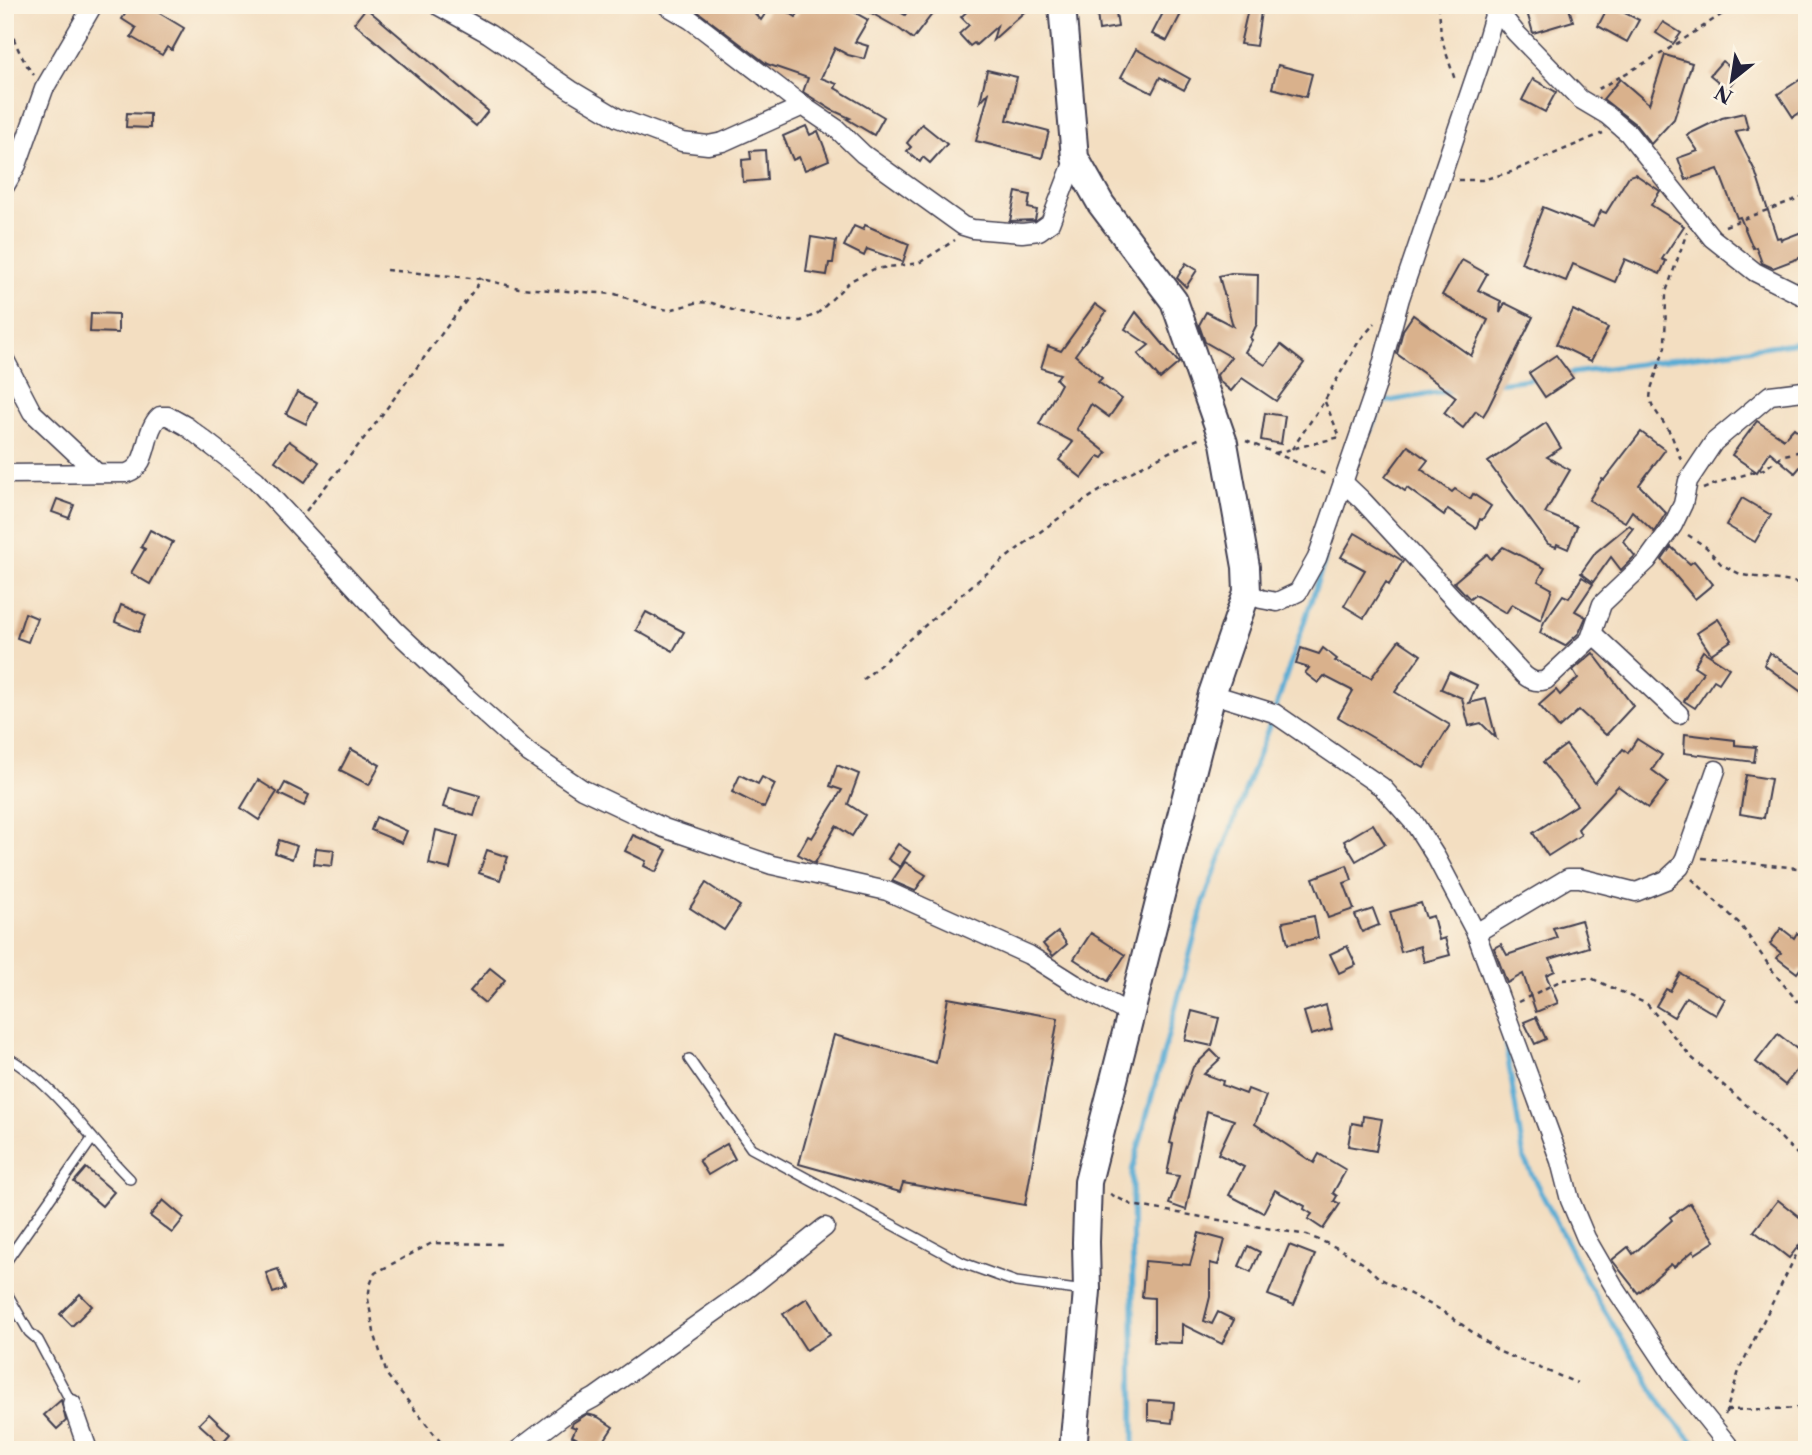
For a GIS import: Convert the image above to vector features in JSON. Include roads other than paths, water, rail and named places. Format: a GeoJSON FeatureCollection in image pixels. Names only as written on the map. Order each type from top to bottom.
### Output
{"type":"FeatureCollection","features":[{"type":"Feature","properties":{"kind":"street"},"geometry":{"type":"LineString","coordinates":[[5,186],[17,165],[44,89],[93,5]]}},
{"type":"Feature","properties":{"kind":"street"},"geometry":{"type":"LineString","coordinates":[[437,5],[489,34],[618,118],[682,142],[708,145],[723,142],[803,106]]}},
{"type":"Feature","properties":{"kind":"street"},"geometry":{"type":"LineString","coordinates":[[666,5],[691,20],[837,129],[863,154],[949,217],[973,229],[1022,233],[1039,231],[1050,223],[1075,158]]}},
{"type":"Feature","properties":{"kind":"street"},"geometry":{"type":"LineString","coordinates":[[1062,5],[1075,158],[1101,204],[1174,301],[1220,430],[1244,555],[1247,592],[1212,694],[1088,1182],[1087,1291],[1073,1450]]}},
{"type":"Feature","properties":{"kind":"street"},"geometry":{"type":"LineString","coordinates":[[1247,592],[1261,599],[1277,602],[1298,592],[1317,558],[1376,387],[1398,304],[1496,7]]}},
{"type":"Feature","properties":{"kind":"street"},"geometry":{"type":"LineString","coordinates":[[1496,7],[1515,32],[1580,99],[1621,125],[1706,232],[1755,272],[1807,298]]}},
{"type":"Feature","properties":{"kind":"street"},"geometry":{"type":"LineString","coordinates":[[5,360],[32,412],[97,473]]}},
{"type":"Feature","properties":{"kind":"street"},"geometry":{"type":"LineString","coordinates":[[1343,482],[1529,680],[1546,680],[1593,634],[1602,604],[1638,572],[1673,525],[1687,489],[1714,442],[1762,399],[1807,388]]}},
{"type":"Feature","properties":{"kind":"street"},"geometry":{"type":"LineString","coordinates":[[5,474],[127,473],[141,464],[153,422],[160,416],[168,416],[186,426],[256,480],[395,630],[462,694],[529,753],[582,789],[664,828],[772,865],[887,891],[1029,955],[1130,1014]]}},
{"type":"Feature","properties":{"kind":"street"},"geometry":{"type":"LineString","coordinates":[[1593,634],[1679,714]]}},
{"type":"Feature","properties":{"kind":"street"},"geometry":{"type":"LineString","coordinates":[[1212,694],[1274,713],[1382,788],[1415,824],[1436,857],[1476,933],[1560,1161],[1570,1200],[1586,1238],[1615,1288],[1679,1384],[1727,1444]]}},
{"type":"Feature","properties":{"kind":"street"},"geometry":{"type":"LineString","coordinates":[[1476,933],[1568,878],[1580,878],[1636,892],[1666,880],[1683,863],[1716,770]]}},
{"type":"Feature","properties":{"kind":"street"},"geometry":{"type":"LineString","coordinates":[[518,1450],[568,1412],[594,1398],[750,1287],[825,1227]]}},
{"type":"Feature","properties":{"kind":"street"},"geometry":{"type":"LineString","coordinates":[[72,1404],[88,1450]]}},
{"type":"Feature","properties":{"kind":"lane"},"geometry":{"type":"LineString","coordinates":[[5,1056],[24,1067],[84,1127],[130,1179]]}},
{"type":"Feature","properties":{"kind":"lane"},"geometry":{"type":"LineString","coordinates":[[689,1059],[751,1148],[963,1263],[1016,1282],[1087,1291]]}},
{"type":"Feature","properties":{"kind":"lane"},"geometry":{"type":"LineString","coordinates":[[5,1263],[92,1139]]}},
{"type":"Feature","properties":{"kind":"lane"},"geometry":{"type":"LineString","coordinates":[[5,1290],[29,1332],[38,1340],[72,1404]]}},
{"type":"Feature","properties":{"kind":"waterway"},"geometry":{"type":"LineString","coordinates":[[1565,374],[1807,341]]}},
{"type":"Feature","properties":{"kind":"waterway"},"geometry":{"type":"LineString","coordinates":[[1496,383],[1538,378]]}},
{"type":"Feature","properties":{"kind":"waterway"},"geometry":{"type":"LineString","coordinates":[[1370,431],[1383,402],[1455,390]]}},
{"type":"Feature","properties":{"kind":"waterway"},"geometry":{"type":"LineString","coordinates":[[1134,1450],[1132,1171],[1204,901],[1274,713],[1325,559]]}},
{"type":"Feature","properties":{"kind":"waterway"},"geometry":{"type":"LineString","coordinates":[[1503,1028],[1524,1159],[1587,1282],[1665,1409],[1700,1450]]}}]}
